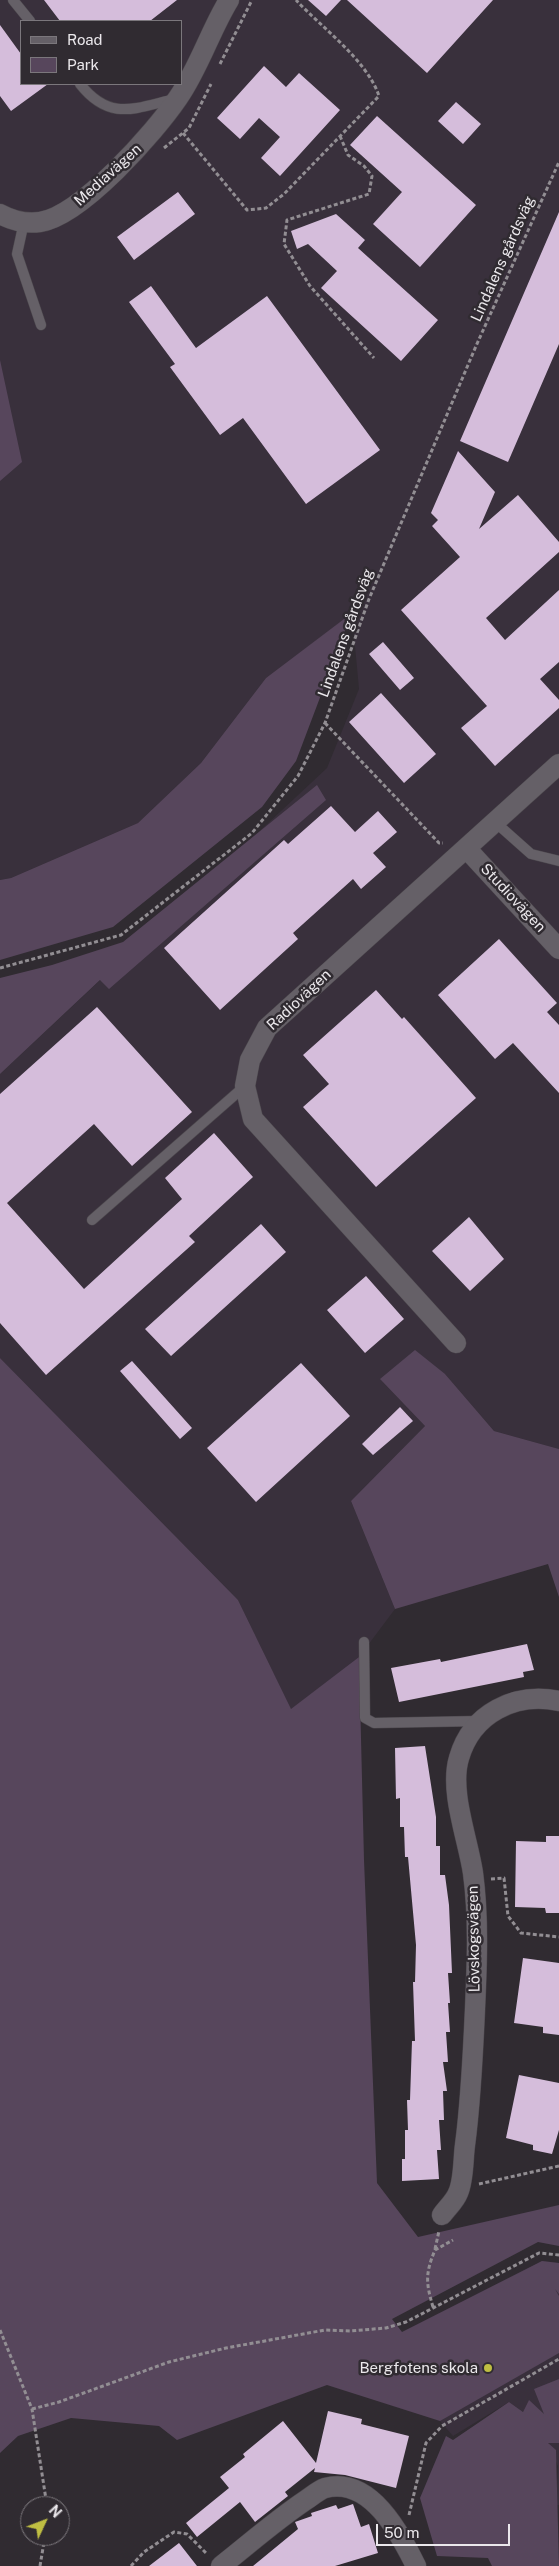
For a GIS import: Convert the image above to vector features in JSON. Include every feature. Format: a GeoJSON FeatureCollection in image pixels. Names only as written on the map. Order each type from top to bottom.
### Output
{"type":"FeatureCollection","features":[{"type":"Feature","properties":{"kind":"street","name":"Mediavägen"},"geometry":{"type":"LineString","coordinates":[[0,214],[12,221],[42,222],[70,208],[139,148],[179,98],[229,0]]}},
{"type":"Feature","properties":{"kind":"street","name":"Radiovägen"},"geometry":{"type":"LineString","coordinates":[[456,1343],[253,1119],[245,1086],[250,1060],[266,1028],[559,764]]}},
{"type":"Feature","properties":{"kind":"street","name":"Studiovägen"},"geometry":{"type":"LineString","coordinates":[[466,848],[559,949]]}},
{"type":"Feature","properties":{"kind":"street","name":"Lövskogsvägen"},"geometry":{"type":"LineString","coordinates":[[442,2215],[458,2194],[468,2123],[476,1980],[476,1908],[473,1873],[456,1784],[458,1760],[464,1742],[481,1721],[491,1713],[521,1699],[538,1697],[559,1701]]}},
{"type":"Feature","properties":{"kind":"street"},"geometry":{"type":"LineString","coordinates":[[216,2563],[324,2488],[340,2487],[367,2496],[398,2529],[416,2566]]}},
{"type":"Feature","properties":{"kind":"lane"},"geometry":{"type":"LineString","coordinates":[[13,0],[29,20]]}},
{"type":"Feature","properties":{"kind":"lane"},"geometry":{"type":"LineString","coordinates":[[81,85],[107,108],[129,109],[179,98]]}},
{"type":"Feature","properties":{"kind":"lane"},"geometry":{"type":"LineString","coordinates":[[24,222],[17,254],[40,325]]}},
{"type":"Feature","properties":{"kind":"lane"},"geometry":{"type":"LineString","coordinates":[[495,822],[531,854],[559,862]]}},
{"type":"Feature","properties":{"kind":"lane"},"geometry":{"type":"LineString","coordinates":[[92,1220],[245,1086]]}},
{"type":"Feature","properties":{"kind":"lane"},"geometry":{"type":"LineString","coordinates":[[364,1642],[365,1718],[374,1723],[481,1721]]}},
{"type":"Feature","properties":{"kind":"path"},"geometry":{"type":"LineString","coordinates":[[183,133],[247,210],[266,208],[380,96],[375,83],[347,50],[296,0]]}},
{"type":"Feature","properties":{"kind":"path"},"geometry":{"type":"LineString","coordinates":[[340,136],[348,155],[364,166],[372,176],[369,194],[287,220],[284,244],[310,286],[374,358]]}},
{"type":"Feature","properties":{"kind":"path","name":"Lindalens gårdsväg"},"geometry":{"type":"LineString","coordinates":[[0,968],[120,934],[252,833],[298,776],[325,723],[373,590],[476,346],[559,162]]}},
{"type":"Feature","properties":{"kind":"path"},"geometry":{"type":"LineString","coordinates":[[325,723],[439,843],[466,848]]}},
{"type":"Feature","properties":{"kind":"path"},"geometry":{"type":"LineString","coordinates":[[490,1879],[504,1878],[508,1916],[521,1933],[559,1937]]}},
{"type":"Feature","properties":{"kind":"path"},"geometry":{"type":"LineString","coordinates":[[474,2185],[559,2166]]}},
{"type":"Feature","properties":{"kind":"path"},"geometry":{"type":"LineString","coordinates":[[433,2307],[426,2281],[432,2258],[435,2250],[453,2240]]}},
{"type":"Feature","properties":{"kind":"path"},"geometry":{"type":"LineString","coordinates":[[32,2409],[59,2402],[169,2362],[226,2348],[325,2330],[350,2331],[386,2328],[406,2322],[539,2253],[559,2255]]}},
{"type":"Feature","properties":{"kind":"path"},"geometry":{"type":"LineString","coordinates":[[0,2330],[32,2409],[46,2496]]}},
{"type":"Feature","properties":{"kind":"path"},"geometry":{"type":"LineString","coordinates":[[398,2529],[409,2514],[426,2442],[442,2426],[559,2359]]}},
{"type":"Feature","properties":{"kind":"path"},"geometry":{"type":"LineString","coordinates":[[131,2566],[144,2552],[174,2532],[187,2534],[216,2563]]}},
{"type":"Feature","properties":{"kind":"path"},"geometry":{"type":"LineString","coordinates":[[40,2566],[43,2546]]}},
{"type":"Feature","properties":{"kind":"shaded area"},"geometry":{"type":"Polygon","coordinates":[[[0,0],[559,0],[559,1449],[494,1431],[445,1374],[381,1380],[425,1426],[351,1501],[395,1609],[359,1657],[291,1710],[238,1600],[0,1358],[0,1074],[327,768],[359,689],[352,614],[266,678],[201,763],[138,823],[11,878],[0,880],[0,0]]]}},
{"type":"Feature","properties":{"kind":"shaded area","name":"Bergfotens skola"},"geometry":{"type":"Polygon","coordinates":[[[542,2261],[559,2263],[559,2505],[556,2505],[558,2466],[529,2401],[523,2412],[509,2402],[453,2436],[440,2421],[404,2335],[542,2261]]]}},
{"type":"Feature","properties":{"kind":"green space"},"geometry":{"type":"Polygon","coordinates":[[[0,360],[22,462],[0,481],[0,360]]]}},
{"type":"Feature","properties":{"kind":"green space"},"geometry":{"type":"Polygon","coordinates":[[[352,613],[296,761],[262,807],[113,927],[0,960],[0,880],[11,878],[138,823],[201,763],[266,678],[352,613]]]}},
{"type":"Feature","properties":{"kind":"green space"},"geometry":{"type":"Polygon","coordinates":[[[317,785],[326,800],[109,989],[100,980],[0,1074],[0,978],[52,965],[123,942],[317,785]]]}},
{"type":"Feature","properties":{"kind":"green space"},"geometry":{"type":"Polygon","coordinates":[[[415,1350],[445,1374],[494,1431],[559,1449],[559,1597],[548,1564],[395,1609],[351,1501],[425,1426],[380,1379],[415,1350]]]}},
{"type":"Feature","properties":{"kind":"green space"},"geometry":{"type":"Polygon","coordinates":[[[0,1358],[238,1600],[291,1709],[359,1657],[364,1860],[377,2183],[418,2237],[559,2205],[559,2246],[538,2242],[392,2319],[402,2332],[542,2261],[559,2263],[559,2294],[555,2289],[559,2296],[559,2353],[440,2421],[327,2385],[177,2440],[159,2426],[71,2418],[18,2436],[0,2453],[0,1358]]]}},
{"type":"Feature","properties":{"kind":"green space"},"geometry":{"type":"Polygon","coordinates":[[[559,2379],[559,2443],[548,2443],[556,2450],[559,2566],[492,2566],[488,2558],[437,2556],[420,2498],[446,2436],[453,2440],[509,2402],[523,2412],[529,2400],[544,2414],[534,2389],[559,2379]]]}},
{"type":"Feature","properties":{"kind":"building"},"geometry":{"type":"Polygon","coordinates":[[[44,0],[177,0],[151,20],[59,20],[44,0]]]}},
{"type":"Feature","properties":{"kind":"building"},"geometry":{"type":"Polygon","coordinates":[[[308,0],[341,0],[326,16],[308,0]]]}},
{"type":"Feature","properties":{"kind":"building"},"geometry":{"type":"Polygon","coordinates":[[[347,0],[493,0],[427,73],[347,0]]]}},
{"type":"Feature","properties":{"kind":"building"},"geometry":{"type":"Polygon","coordinates":[[[0,25],[20,53],[20,85],[47,85],[11,111],[0,96],[0,25]]]}},
{"type":"Feature","properties":{"kind":"building"},"geometry":{"type":"Polygon","coordinates":[[[264,66],[286,87],[299,73],[340,110],[280,176],[261,158],[280,137],[259,118],[240,139],[217,118],[264,66]]]}},
{"type":"Feature","properties":{"kind":"building"},"geometry":{"type":"Polygon","coordinates":[[[456,102],[481,124],[463,144],[438,121],[456,102]]]}},
{"type":"Feature","properties":{"kind":"building"},"geometry":{"type":"Polygon","coordinates":[[[377,116],[476,205],[420,267],[373,224],[402,192],[350,145],[377,116]]]}},
{"type":"Feature","properties":{"kind":"building"},"geometry":{"type":"Polygon","coordinates":[[[178,192],[195,214],[134,260],[117,237],[178,192]]]}},
{"type":"Feature","properties":{"kind":"building"},"geometry":{"type":"Polygon","coordinates":[[[559,212],[559,344],[508,462],[460,441],[559,212]]]}},
{"type":"Feature","properties":{"kind":"building"},"geometry":{"type":"Polygon","coordinates":[[[336,214],[365,240],[358,248],[438,320],[401,361],[321,288],[337,271],[308,244],[297,249],[291,231],[336,214]]]}},
{"type":"Feature","properties":{"kind":"building"},"geometry":{"type":"Polygon","coordinates":[[[151,286],[196,348],[267,296],[380,450],[306,504],[243,418],[220,435],[170,367],[175,364],[129,302],[151,286]]]}},
{"type":"Feature","properties":{"kind":"building"},"geometry":{"type":"Polygon","coordinates":[[[458,451],[495,492],[479,529],[518,495],[559,542],[559,552],[486,618],[505,640],[559,590],[559,662],[540,679],[559,700],[559,708],[495,766],[461,728],[487,706],[401,610],[460,557],[432,526],[438,520],[431,513],[458,451]]]}},
{"type":"Feature","properties":{"kind":"building"},"geometry":{"type":"Polygon","coordinates":[[[383,642],[414,678],[400,690],[369,654],[383,642]]]}},
{"type":"Feature","properties":{"kind":"building"},"geometry":{"type":"Polygon","coordinates":[[[381,693],[436,754],[404,783],[349,722],[381,693]]]}},
{"type":"Feature","properties":{"kind":"building"},"geometry":{"type":"Polygon","coordinates":[[[331,806],[355,832],[378,811],[397,832],[373,853],[386,867],[361,889],[353,879],[293,933],[298,939],[220,1010],[164,948],[284,840],[288,844],[331,806]]]}},
{"type":"Feature","properties":{"kind":"building"},"geometry":{"type":"Polygon","coordinates":[[[499,939],[557,1003],[547,1012],[559,1025],[559,1093],[513,1043],[495,1059],[438,995],[499,939]]]}},
{"type":"Feature","properties":{"kind":"building"},"geometry":{"type":"Polygon","coordinates":[[[376,990],[402,1019],[404,1017],[476,1098],[376,1187],[303,1107],[329,1084],[303,1055],[376,990]]]}},
{"type":"Feature","properties":{"kind":"building"},"geometry":{"type":"Polygon","coordinates":[[[97,1007],[192,1112],[132,1166],[94,1124],[7,1203],[84,1289],[182,1199],[165,1178],[214,1133],[253,1177],[189,1236],[195,1242],[46,1375],[0,1323],[0,1094],[97,1007]]]}},
{"type":"Feature","properties":{"kind":"building"},"geometry":{"type":"Polygon","coordinates":[[[469,1217],[504,1259],[470,1291],[432,1251],[469,1217]]]}},
{"type":"Feature","properties":{"kind":"building"},"geometry":{"type":"Polygon","coordinates":[[[261,1224],[286,1252],[171,1356],[145,1329],[261,1224]]]}},
{"type":"Feature","properties":{"kind":"building"},"geometry":{"type":"Polygon","coordinates":[[[366,1276],[404,1319],[365,1353],[327,1310],[366,1276]]]}},
{"type":"Feature","properties":{"kind":"building"},"geometry":{"type":"Polygon","coordinates":[[[132,1361],[192,1428],[180,1439],[120,1371],[132,1361]]]}},
{"type":"Feature","properties":{"kind":"building"},"geometry":{"type":"Polygon","coordinates":[[[301,1363],[350,1416],[256,1502],[207,1448],[301,1363]]]}},
{"type":"Feature","properties":{"kind":"building"},"geometry":{"type":"Polygon","coordinates":[[[400,1407],[413,1421],[373,1455],[362,1444],[400,1407]]]}},
{"type":"Feature","properties":{"kind":"building"},"geometry":{"type":"Polygon","coordinates":[[[527,1644],[534,1670],[523,1672],[524,1677],[399,1702],[391,1668],[440,1659],[441,1662],[527,1644]]]}},
{"type":"Feature","properties":{"kind":"building"},"geometry":{"type":"Polygon","coordinates":[[[425,1746],[436,1817],[436,1846],[440,1846],[440,1875],[445,1875],[449,1905],[452,1973],[448,1973],[450,2032],[446,2032],[448,2062],[443,2062],[447,2091],[443,2091],[444,2120],[439,2120],[441,2150],[437,2150],[439,2179],[402,2181],[402,2159],[405,2159],[405,2130],[408,2130],[407,2100],[410,2100],[412,2041],[415,2041],[413,1982],[415,1982],[416,1945],[408,1857],[405,1857],[404,1827],[400,1827],[400,1798],[396,1799],[395,1748],[425,1746]]]}},
{"type":"Feature","properties":{"kind":"building"},"geometry":{"type":"Polygon","coordinates":[[[546,1836],[559,1836],[559,1913],[546,1913],[545,1908],[515,1907],[516,1841],[546,1842],[546,1836]]]}},
{"type":"Feature","properties":{"kind":"building"},"geometry":{"type":"Polygon","coordinates":[[[523,1958],[559,1963],[559,2035],[543,2033],[543,2027],[514,2023],[523,1958]]]}},
{"type":"Feature","properties":{"kind":"building"},"geometry":{"type":"Polygon","coordinates":[[[519,2075],[559,2083],[559,2130],[552,2154],[533,2150],[533,2145],[506,2138],[519,2075]]]}},
{"type":"Feature","properties":{"kind":"building"},"geometry":{"type":"Polygon","coordinates":[[[328,2411],[362,2419],[361,2424],[409,2436],[396,2488],[345,2475],[314,2472],[315,2468],[285,2492],[288,2496],[255,2522],[240,2502],[197,2537],[186,2523],[229,2488],[220,2477],[245,2457],[243,2454],[283,2421],[316,2463],[328,2411]]]}},
{"type":"Feature","properties":{"kind":"building"},"geometry":{"type":"Polygon","coordinates":[[[353,2504],[361,2527],[369,2524],[378,2553],[335,2566],[253,2566],[298,2529],[295,2522],[312,2516],[311,2513],[336,2505],[338,2509],[353,2504]]]}},
{"type":"Feature","properties":{"kind":"building"},"geometry":{"type":"Polygon","coordinates":[[[179,2543],[197,2566],[149,2566],[179,2543]]]}},
{"type":"Feature","properties":{"kind":"place","name":"Bergfotens skola"},"geometry":{"type":"Point","coordinates":[488,2368]}}]}
